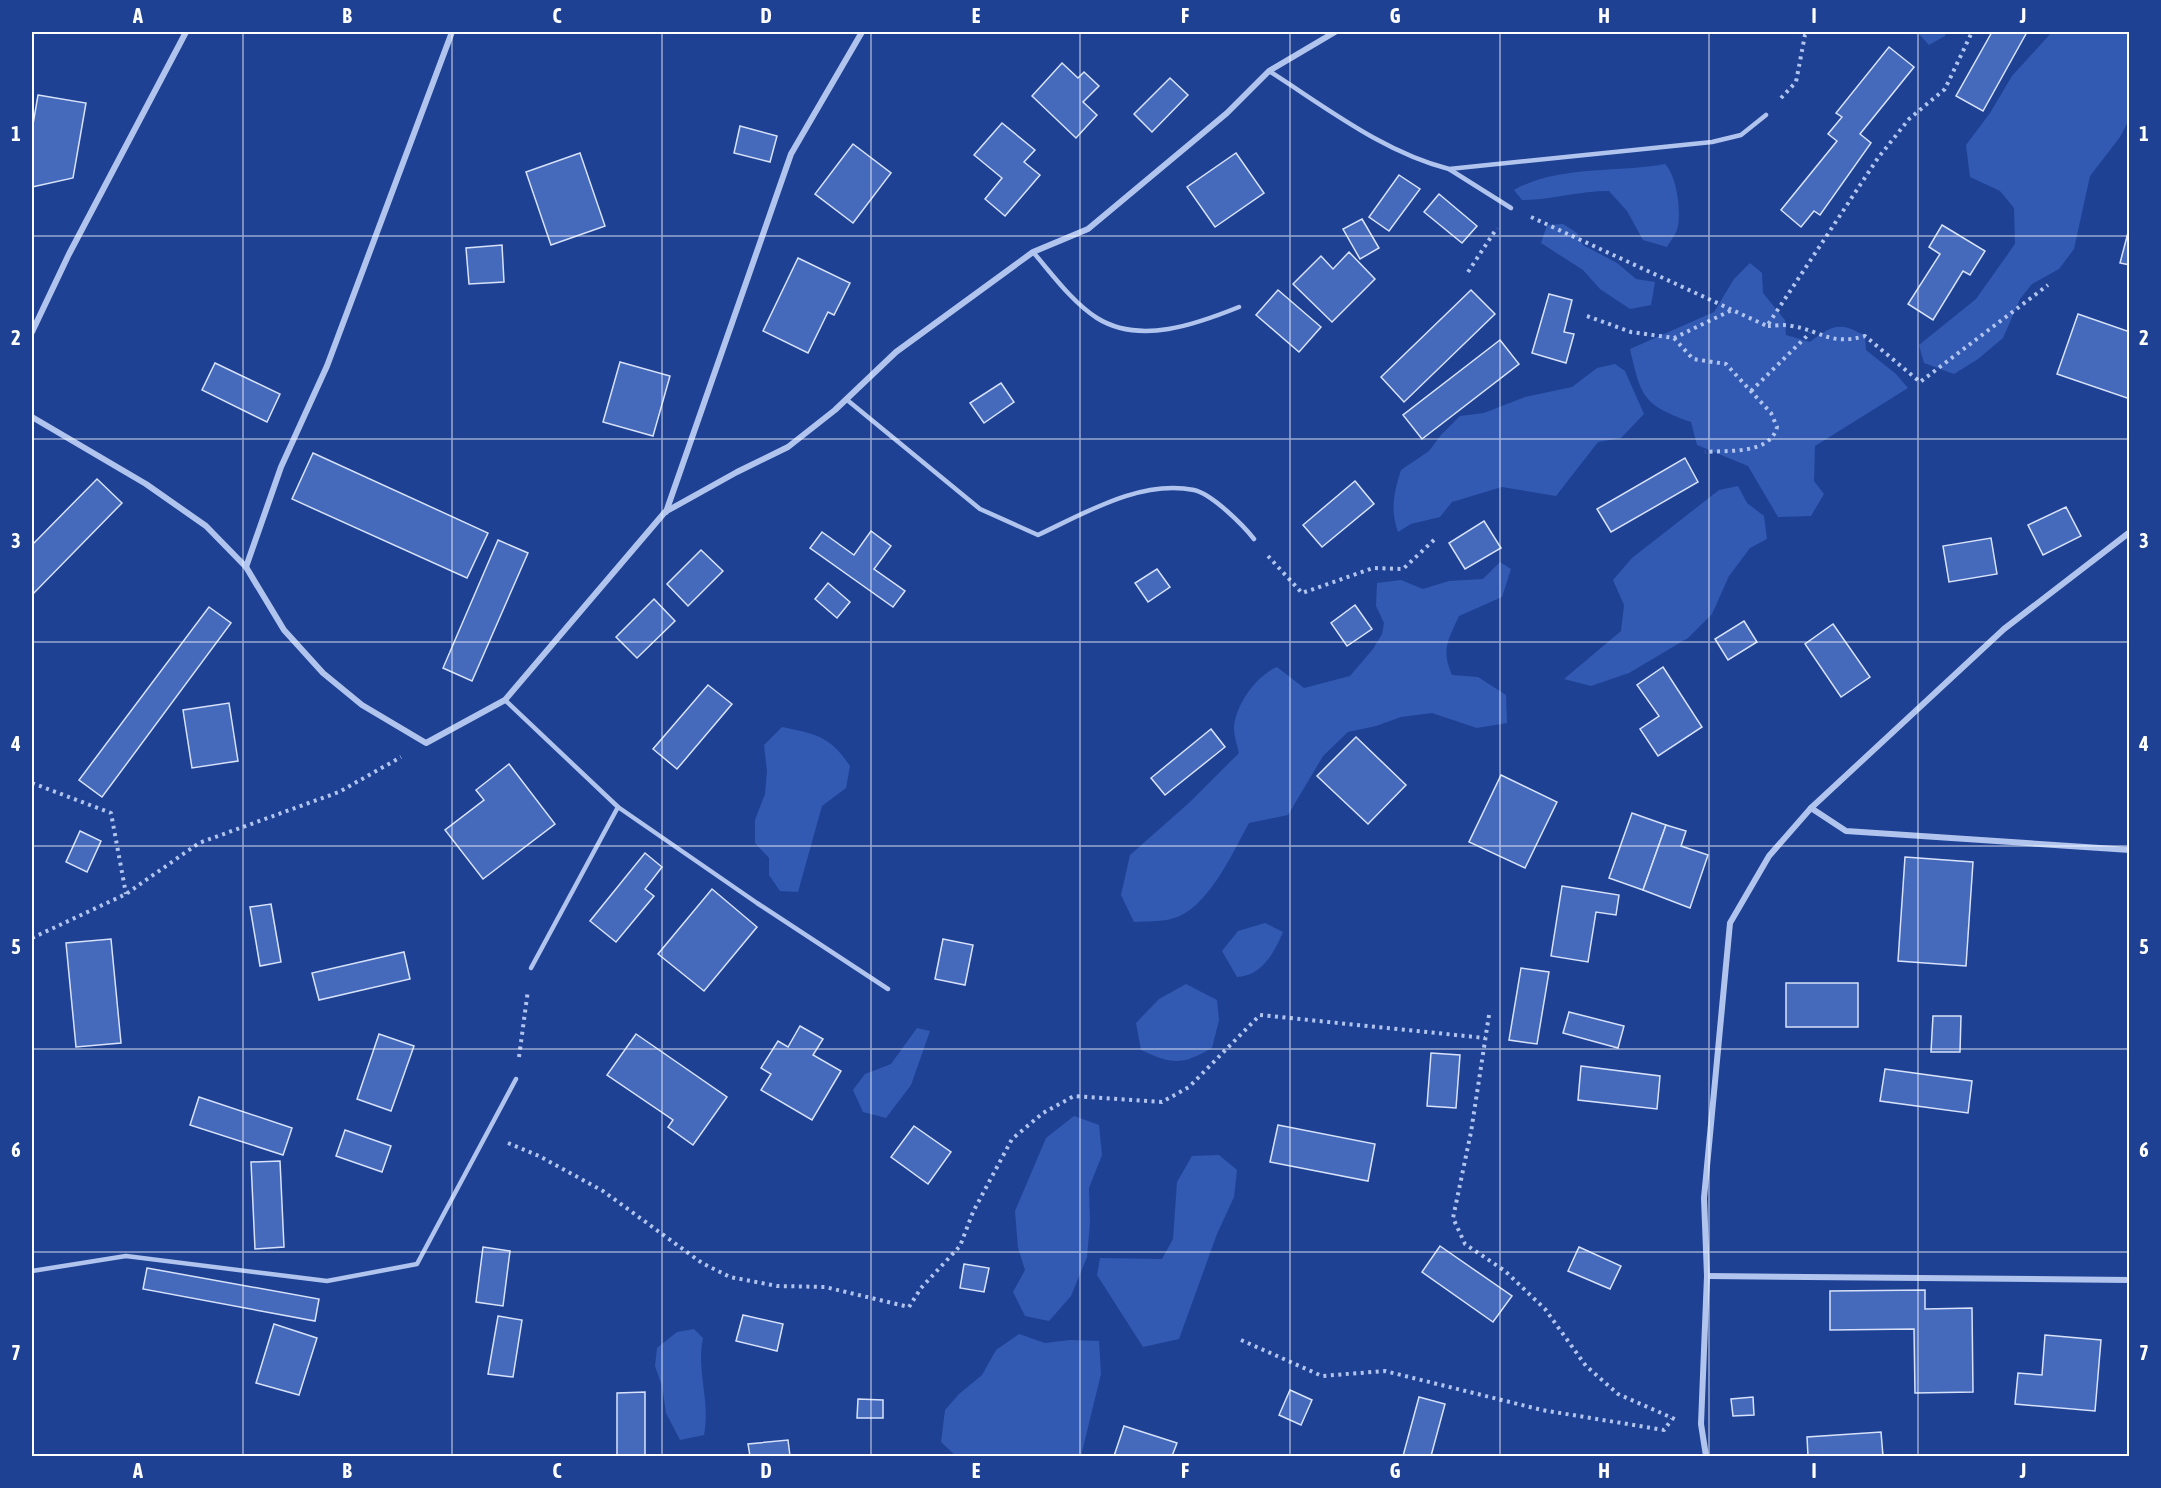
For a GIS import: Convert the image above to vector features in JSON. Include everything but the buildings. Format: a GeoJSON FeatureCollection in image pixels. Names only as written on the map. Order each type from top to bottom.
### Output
{"type":"FeatureCollection","features":[{"type":"Feature","properties":{"kind":"street"},"geometry":{"type":"LineString","coordinates":[[32,332],[186,32]]}},
{"type":"Feature","properties":{"kind":"street"},"geometry":{"type":"LineString","coordinates":[[246,567],[281,467],[327,366],[452,32]]}},
{"type":"Feature","properties":{"kind":"street"},"geometry":{"type":"LineString","coordinates":[[666,512],[791,154],[862,32]]}},
{"type":"Feature","properties":{"kind":"street"},"geometry":{"type":"LineString","coordinates":[[32,417],[172,502],[206,526],[246,567],[284,630],[323,673],[362,705],[426,743],[505,700],[666,512],[737,472],[788,447],[846,399],[896,352],[1033,252],[1088,229],[1227,113],[1269,71],[1335,32]]}},
{"type":"Feature","properties":{"kind":"street"},"geometry":{"type":"LineString","coordinates":[[1706,1456],[1701,1424],[1707,1276],[1704,1198],[1730,923],[1768,856],[1810,808],[2004,629],[2130,531]]}},
{"type":"Feature","properties":{"kind":"street"},"geometry":{"type":"LineString","coordinates":[[1810,808],[1846,831],[2130,850]]}},
{"type":"Feature","properties":{"kind":"street"},"geometry":{"type":"LineString","coordinates":[[1707,1276],[2130,1280]]}},
{"type":"Feature","properties":{"kind":"lane"},"geometry":{"type":"LineString","coordinates":[[1269,71],[1380,142],[1423,162],[1449,169],[1511,208]]}},
{"type":"Feature","properties":{"kind":"lane"},"geometry":{"type":"LineString","coordinates":[[1449,169],[1712,142],[1741,135],[1766,115]]}},
{"type":"Feature","properties":{"kind":"lane"},"geometry":{"type":"LineString","coordinates":[[1033,252],[1083,306],[1098,318],[1122,328],[1170,330],[1211,319],[1239,307]]}},
{"type":"Feature","properties":{"kind":"lane"},"geometry":{"type":"LineString","coordinates":[[846,399],[980,509],[1038,535],[1096,508],[1148,490],[1196,490],[1239,520],[1254,539]]}},
{"type":"Feature","properties":{"kind":"lane"},"geometry":{"type":"LineString","coordinates":[[505,700],[618,807],[757,903],[888,989]]}},
{"type":"Feature","properties":{"kind":"lane"},"geometry":{"type":"LineString","coordinates":[[531,968],[618,807]]}},
{"type":"Feature","properties":{"kind":"lane"},"geometry":{"type":"LineString","coordinates":[[32,1271],[126,1257],[327,1281],[417,1264],[516,1079]]}},
{"type":"Feature","properties":{"kind":"path"},"geometry":{"type":"LineString","coordinates":[[1766,115],[1796,82],[1805,35],[1808,32]]}},
{"type":"Feature","properties":{"kind":"path"},"geometry":{"type":"LineString","coordinates":[[1767,326],[1878,158],[1909,119],[1945,89],[1972,32]]}},
{"type":"Feature","properties":{"kind":"path"},"geometry":{"type":"LineString","coordinates":[[1468,272],[1511,208],[1767,326],[1792,326],[1825,338],[1851,340],[1865,336],[1920,382],[2048,285]]}},
{"type":"Feature","properties":{"kind":"path"},"geometry":{"type":"LineString","coordinates":[[1587,316],[1631,332],[1674,338],[1733,310]]}},
{"type":"Feature","properties":{"kind":"path"},"geometry":{"type":"LineString","coordinates":[[1751,391],[1810,333]]}},
{"type":"Feature","properties":{"kind":"path"},"geometry":{"type":"LineString","coordinates":[[1674,338],[1693,359],[1726,364],[1771,413],[1777,427],[1769,441],[1755,448],[1705,452]]}},
{"type":"Feature","properties":{"kind":"path"},"geometry":{"type":"LineString","coordinates":[[1254,539],[1302,593],[1373,568],[1402,569],[1435,539]]}},
{"type":"Feature","properties":{"kind":"path"},"geometry":{"type":"LineString","coordinates":[[32,938],[126,894],[199,843],[339,792],[426,743]]}},
{"type":"Feature","properties":{"kind":"path"},"geometry":{"type":"LineString","coordinates":[[32,783],[111,813],[126,894]]}},
{"type":"Feature","properties":{"kind":"path"},"geometry":{"type":"LineString","coordinates":[[516,1079],[531,968]]}},
{"type":"Feature","properties":{"kind":"path"},"geometry":{"type":"LineString","coordinates":[[486,1134],[539,1156],[603,1191],[702,1263],[730,1277],[777,1286],[825,1287],[909,1306],[921,1288],[960,1246],[973,1212],[1012,1139],[1042,1113],[1074,1096],[1162,1102],[1189,1086],[1260,1015],[1485,1038]]}},
{"type":"Feature","properties":{"kind":"path"},"geometry":{"type":"LineString","coordinates":[[1240,1340],[1322,1376],[1385,1371],[1542,1410],[1664,1430],[1672,1419],[1618,1394],[1586,1366],[1545,1309],[1505,1271],[1465,1244],[1454,1218],[1471,1132],[1489,1016]]}},
{"type":"Feature","properties":{"kind":"shaded area"},"geometry":{"type":"Polygon","coordinates":[[[1917,32],[1946,32],[1945,36],[1929,45],[1917,32]]]}},
{"type":"Feature","properties":{"kind":"shaded area"},"geometry":{"type":"Polygon","coordinates":[[[2052,32],[2129,32],[2129,120],[2120,137],[2090,176],[2074,249],[2059,269],[2032,284],[2020,299],[2003,338],[1978,359],[1954,374],[1924,363],[1919,345],[1976,299],[2015,244],[2014,208],[2000,191],[1970,177],[1966,145],[1990,113],[2012,76],[2052,32]]]}},
{"type":"Feature","properties":{"kind":"shaded area"},"geometry":{"type":"Polygon","coordinates":[[[1665,164],[1673,177],[1679,214],[1677,230],[1667,247],[1643,240],[1627,211],[1609,191],[1522,200],[1514,190],[1531,182],[1568,173],[1665,164]]]}},
{"type":"Feature","properties":{"kind":"shaded area"},"geometry":{"type":"Polygon","coordinates":[[[1563,224],[1577,233],[1583,245],[1617,263],[1636,279],[1655,282],[1651,305],[1630,309],[1600,289],[1583,270],[1541,243],[1547,225],[1563,224]]]}},
{"type":"Feature","properties":{"kind":"shaded area"},"geometry":{"type":"Polygon","coordinates":[[[1750,263],[1762,273],[1763,293],[1785,320],[1786,335],[1810,342],[1836,327],[1856,331],[1865,336],[1866,350],[1896,374],[1908,388],[1815,446],[1814,481],[1824,494],[1811,516],[1778,517],[1748,466],[1697,445],[1691,422],[1663,410],[1654,404],[1641,389],[1630,349],[1714,312],[1734,279],[1750,263]]]}},
{"type":"Feature","properties":{"kind":"shaded area"},"geometry":{"type":"Polygon","coordinates":[[[1615,364],[1625,371],[1644,414],[1621,438],[1598,442],[1556,496],[1502,487],[1452,502],[1440,517],[1411,524],[1398,532],[1394,516],[1394,501],[1401,470],[1429,451],[1460,416],[1484,413],[1525,397],[1572,387],[1597,368],[1615,364]]]}},
{"type":"Feature","properties":{"kind":"shaded area"},"geometry":{"type":"Polygon","coordinates":[[[1738,486],[1747,503],[1764,516],[1767,539],[1750,548],[1729,576],[1712,614],[1688,638],[1629,673],[1591,686],[1564,679],[1621,631],[1624,605],[1613,580],[1632,558],[1719,490],[1738,486]]]}},
{"type":"Feature","properties":{"kind":"shaded area"},"geometry":{"type":"Polygon","coordinates":[[[1500,562],[1511,569],[1502,597],[1459,616],[1446,652],[1452,675],[1478,677],[1506,695],[1507,723],[1477,728],[1432,713],[1401,717],[1376,726],[1348,732],[1323,756],[1288,815],[1249,823],[1218,879],[1196,905],[1184,914],[1171,919],[1134,922],[1121,895],[1130,855],[1190,802],[1239,753],[1234,731],[1235,719],[1248,692],[1262,677],[1277,667],[1304,688],[1350,676],[1373,649],[1382,634],[1384,623],[1376,606],[1377,583],[1401,580],[1423,589],[1449,581],[1483,579],[1500,562]]]}},
{"type":"Feature","properties":{"kind":"shaded area"},"geometry":{"type":"Polygon","coordinates":[[[782,727],[804,732],[829,742],[850,766],[846,788],[822,806],[798,892],[780,891],[769,875],[769,858],[755,843],[755,820],[765,794],[767,771],[764,745],[782,727]]]}},
{"type":"Feature","properties":{"kind":"shaded area"},"geometry":{"type":"Polygon","coordinates":[[[1265,923],[1283,932],[1276,948],[1260,968],[1246,976],[1237,977],[1222,951],[1238,931],[1265,923]]]}},
{"type":"Feature","properties":{"kind":"shaded area"},"geometry":{"type":"Polygon","coordinates":[[[1186,984],[1217,1000],[1219,1020],[1212,1048],[1193,1058],[1177,1061],[1161,1058],[1141,1050],[1136,1023],[1159,999],[1186,984]]]}},
{"type":"Feature","properties":{"kind":"shaded area"},"geometry":{"type":"Polygon","coordinates":[[[917,1028],[930,1031],[911,1085],[886,1118],[863,1112],[853,1090],[865,1074],[891,1064],[917,1028]]]}},
{"type":"Feature","properties":{"kind":"shaded area"},"geometry":{"type":"Polygon","coordinates":[[[1074,1116],[1099,1125],[1102,1155],[1089,1188],[1090,1223],[1087,1257],[1071,1296],[1049,1321],[1025,1316],[1013,1292],[1025,1270],[1018,1248],[1015,1211],[1046,1138],[1074,1116]]]}},
{"type":"Feature","properties":{"kind":"shaded area"},"geometry":{"type":"Polygon","coordinates":[[[1219,1155],[1237,1170],[1234,1197],[1217,1234],[1179,1339],[1143,1347],[1097,1275],[1100,1258],[1162,1259],[1173,1239],[1177,1182],[1192,1156],[1219,1155]]]}},
{"type":"Feature","properties":{"kind":"shaded area"},"geometry":{"type":"Polygon","coordinates":[[[694,1329],[703,1338],[701,1363],[706,1423],[704,1435],[680,1440],[666,1413],[662,1386],[655,1366],[657,1348],[677,1332],[694,1329]]]}},
{"type":"Feature","properties":{"kind":"shaded area"},"geometry":{"type":"Polygon","coordinates":[[[1019,1334],[1045,1343],[1070,1340],[1099,1341],[1101,1374],[1081,1456],[956,1456],[941,1442],[945,1410],[959,1394],[982,1375],[996,1350],[1019,1334]]]}}]}
